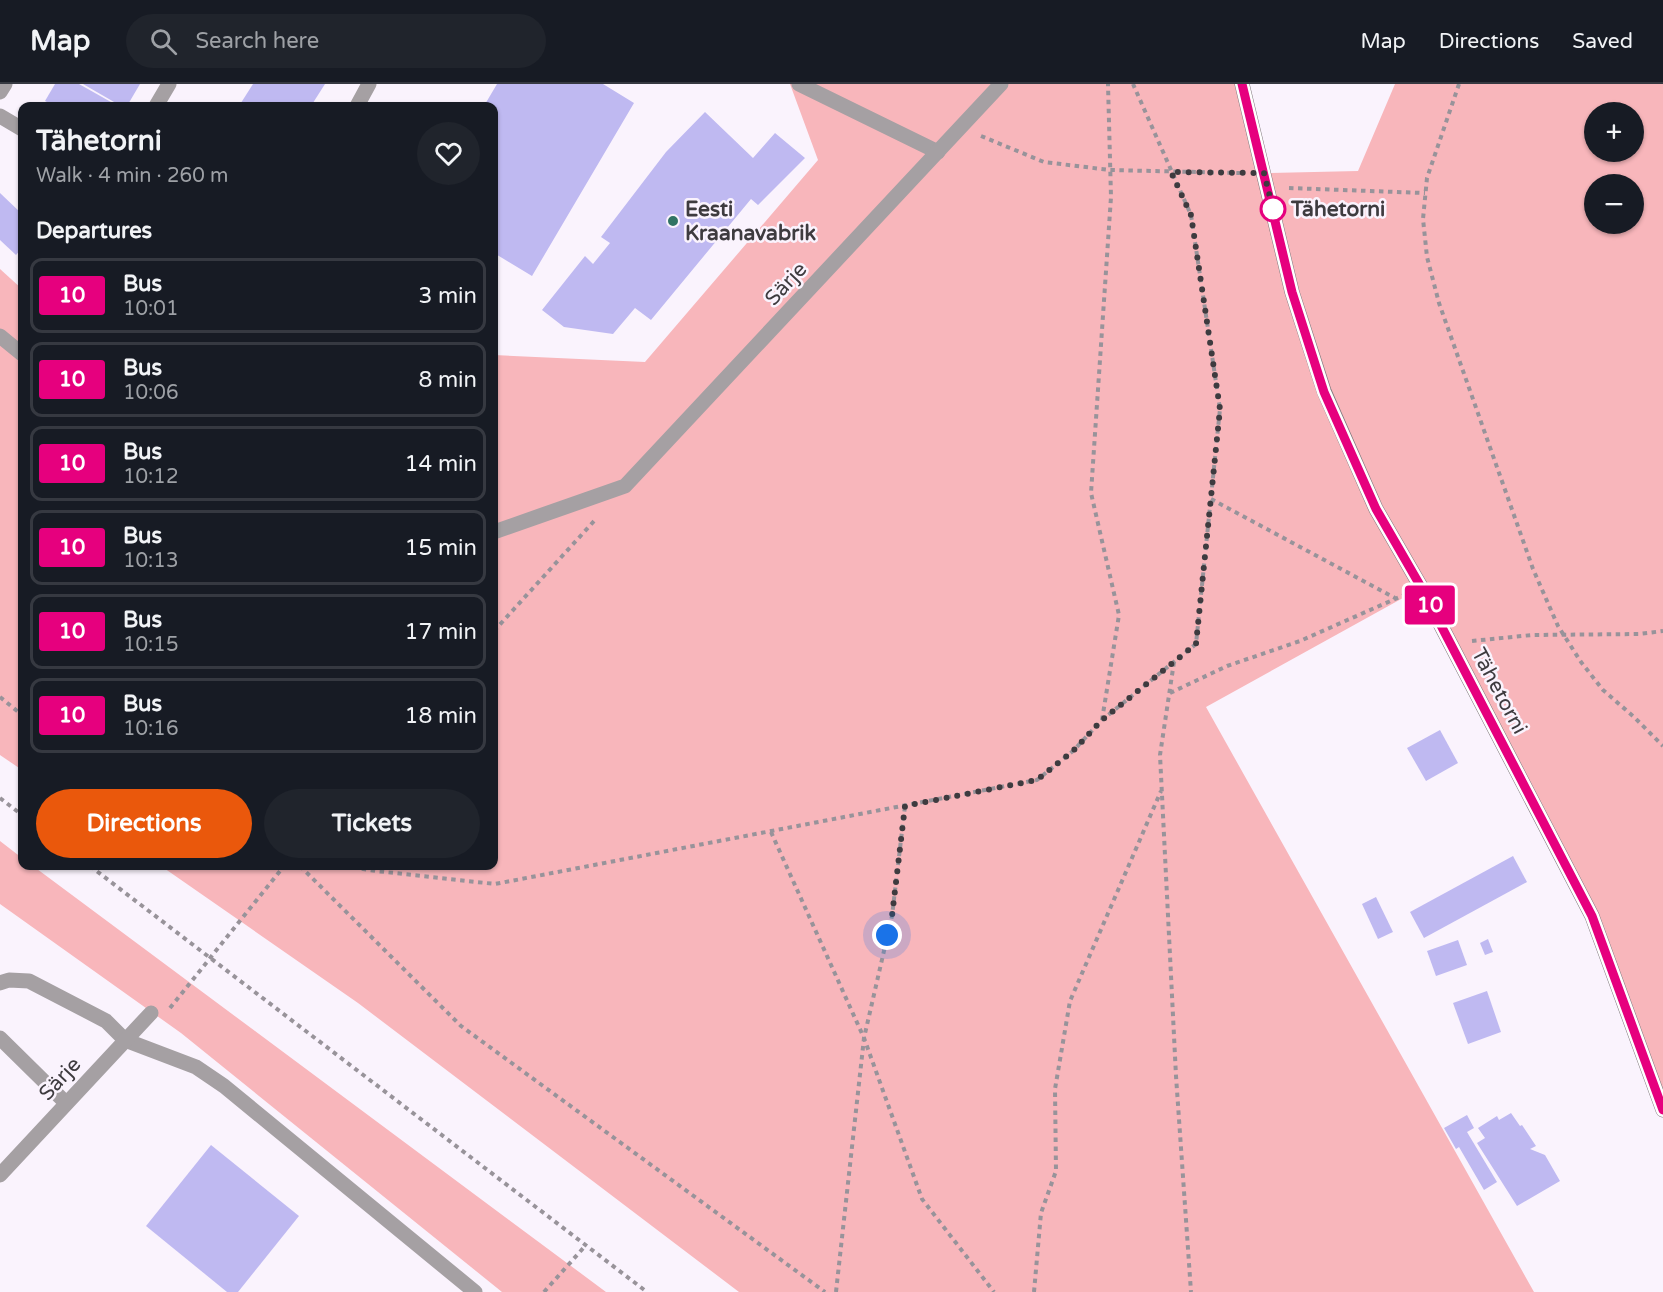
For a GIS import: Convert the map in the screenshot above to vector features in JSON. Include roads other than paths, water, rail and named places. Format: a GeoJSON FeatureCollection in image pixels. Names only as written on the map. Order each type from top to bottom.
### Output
{"type":"FeatureCollection","features":[{"type":"Feature","properties":{"kind":"street"},"geometry":{"type":"LineString","coordinates":[[0,93],[4,84]]}},
{"type":"Feature","properties":{"kind":"street"},"geometry":{"type":"LineString","coordinates":[[158,102],[169,84]]}},
{"type":"Feature","properties":{"kind":"street"},"geometry":{"type":"LineString","coordinates":[[359,102],[369,84]]}},
{"type":"Feature","properties":{"kind":"street"},"geometry":{"type":"LineString","coordinates":[[799,84],[938,152]]}},
{"type":"Feature","properties":{"kind":"street","name":"Särje"},"geometry":{"type":"LineString","coordinates":[[498,531],[626,486],[1001,84]]}},
{"type":"Feature","properties":{"kind":"street","name":"Tähetorni"},"geometry":{"type":"LineString","coordinates":[[1242,84],[1292,292],[1324,392],[1376,509],[1421,587],[1592,916],[1663,1110]]}},
{"type":"Feature","properties":{"kind":"street"},"geometry":{"type":"LineString","coordinates":[[0,116],[18,127]]}},
{"type":"Feature","properties":{"kind":"street"},"geometry":{"type":"LineString","coordinates":[[0,336],[18,351]]}},
{"type":"Feature","properties":{"kind":"street"},"geometry":{"type":"LineString","coordinates":[[0,983],[9,980],[28,981],[106,1021],[125,1040],[196,1067],[224,1086],[474,1292]]}},
{"type":"Feature","properties":{"kind":"street","name":"Särje"},"geometry":{"type":"LineString","coordinates":[[0,1175],[150,1013]]}},
{"type":"Feature","properties":{"kind":"street"},"geometry":{"type":"LineString","coordinates":[[0,1038],[66,1103]]}},
{"type":"Feature","properties":{"kind":"place","name":"Tähetorni"},"geometry":{"type":"Point","coordinates":[1273,209]}},
{"type":"Feature","properties":{"kind":"place","name":"Eesti Kraanavabrik"},"geometry":{"type":"Point","coordinates":[673,221]}}]}
